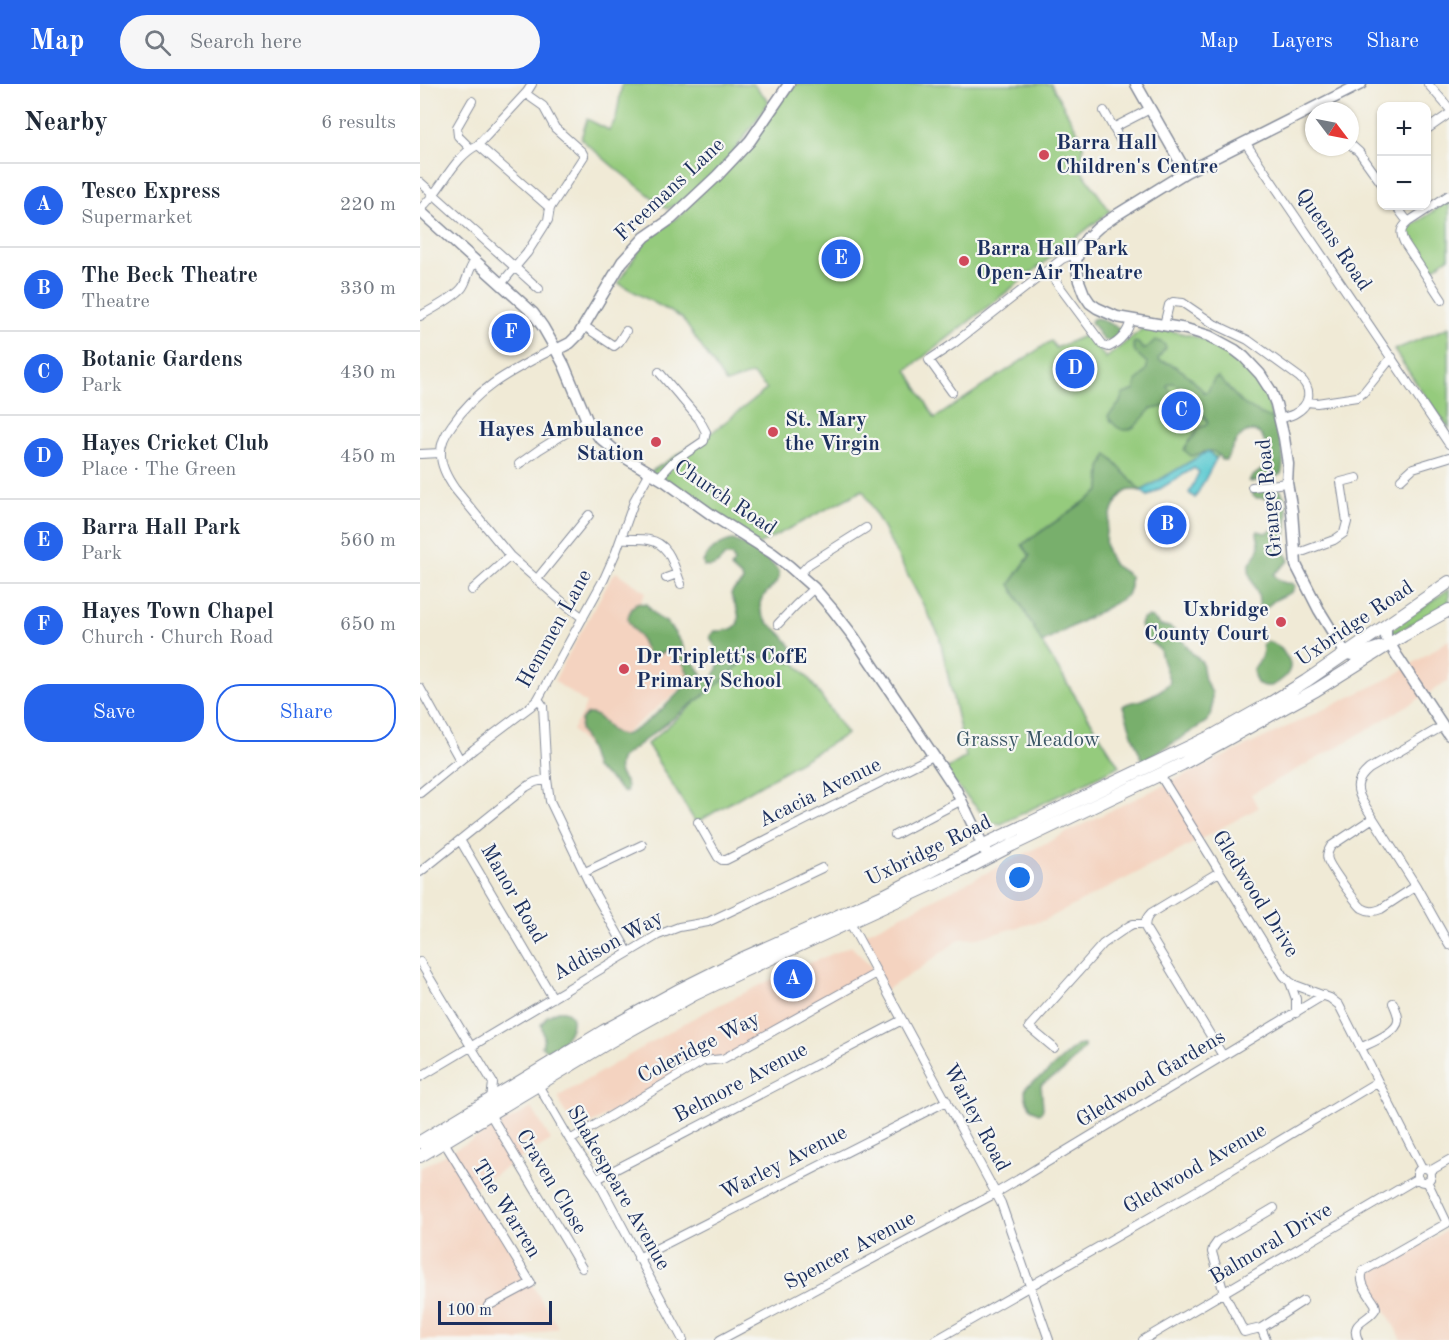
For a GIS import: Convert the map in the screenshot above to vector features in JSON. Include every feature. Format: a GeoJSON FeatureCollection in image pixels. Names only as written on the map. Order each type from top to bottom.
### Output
{"type":"FeatureCollection","features":[{"type":"Feature","properties":{"kind":"main road","name":"Uxbridge Road"},"geometry":{"type":"LineString","coordinates":[[420,1142],[649,1005],[739,960],[885,895],[983,845],[1214,735],[1306,681],[1449,582]]}},
{"type":"Feature","properties":{"kind":"main road","name":"Uxbridge Road"},"geometry":{"type":"LineString","coordinates":[[420,1156],[664,1011],[741,972],[990,857],[1213,748],[1449,610]]}},
{"type":"Feature","properties":{"kind":"main road"},"geometry":{"type":"LineString","coordinates":[[1154,764],[1160,775]]}},
{"type":"Feature","properties":{"kind":"main road"},"geometry":{"type":"LineString","coordinates":[[649,1005],[659,1004],[664,1011]]}},
{"type":"Feature","properties":{"kind":"street"},"geometry":{"type":"LineString","coordinates":[[420,210],[434,194],[445,176],[526,94],[532,84]]}},
{"type":"Feature","properties":{"kind":"street","name":"Freemans Lane"},"geometry":{"type":"LineString","coordinates":[[556,349],[574,339],[622,262],[645,237],[671,219],[750,141],[789,84]]}},
{"type":"Feature","properties":{"kind":"street"},"geometry":{"type":"LineString","coordinates":[[1136,84],[1186,172]]}},
{"type":"Feature","properties":{"kind":"street"},"geometry":{"type":"LineString","coordinates":[[1428,84],[1449,108]]}},
{"type":"Feature","properties":{"kind":"street"},"geometry":{"type":"LineString","coordinates":[[1331,102],[1355,85]]}},
{"type":"Feature","properties":{"kind":"street"},"geometry":{"type":"LineString","coordinates":[[501,284],[548,220],[550,208],[584,156],[555,128],[543,106],[526,94]]}},
{"type":"Feature","properties":{"kind":"street"},"geometry":{"type":"LineString","coordinates":[[472,101],[457,127],[458,136],[550,208]]}},
{"type":"Feature","properties":{"kind":"street"},"geometry":{"type":"LineString","coordinates":[[1113,128],[1150,109]]}},
{"type":"Feature","properties":{"kind":"street"},"geometry":{"type":"LineString","coordinates":[[1104,111],[1122,143]]}},
{"type":"Feature","properties":{"kind":"street"},"geometry":{"type":"LineString","coordinates":[[1431,127],[1449,114]]}},
{"type":"Feature","properties":{"kind":"street"},"geometry":{"type":"LineString","coordinates":[[1280,419],[1271,391],[1260,374],[1244,357],[1209,336],[1117,317],[1097,309],[1087,299],[1079,281],[1076,266],[1082,244],[1092,232],[1107,221],[1186,172],[1305,116]]}},
{"type":"Feature","properties":{"kind":"street","name":"Queens Road"},"geometry":{"type":"LineString","coordinates":[[1245,142],[1449,444]]}},
{"type":"Feature","properties":{"kind":"street"},"geometry":{"type":"LineString","coordinates":[[1359,152],[1377,177]]}},
{"type":"Feature","properties":{"kind":"street"},"geometry":{"type":"LineString","coordinates":[[420,182],[539,289]]}},
{"type":"Feature","properties":{"kind":"street"},"geometry":{"type":"LineString","coordinates":[[1442,300],[1400,235],[1402,227],[1408,222],[1449,195]]}},
{"type":"Feature","properties":{"kind":"street","name":"Church Road"},"geometry":{"type":"LineString","coordinates":[[420,210],[533,314],[556,349],[587,420],[599,437],[612,449],[772,553],[814,588],[853,636],[962,800],[990,857]]}},
{"type":"Feature","properties":{"kind":"street"},"geometry":{"type":"LineString","coordinates":[[1399,210],[1408,222]]}},
{"type":"Feature","properties":{"kind":"street"},"geometry":{"type":"LineString","coordinates":[[952,393],[929,360],[1064,258],[1077,257]]}},
{"type":"Feature","properties":{"kind":"street"},"geometry":{"type":"LineString","coordinates":[[420,316],[459,291],[475,261]]}},
{"type":"Feature","properties":{"kind":"street"},"geometry":{"type":"LineString","coordinates":[[1048,271],[1103,345],[1108,347],[1119,341],[1127,332],[1131,319]]}},
{"type":"Feature","properties":{"kind":"street"},"geometry":{"type":"LineString","coordinates":[[1434,288],[1443,282]]}},
{"type":"Feature","properties":{"kind":"street"},"geometry":{"type":"LineString","coordinates":[[1164,325],[1168,305],[1177,301],[1183,303],[1214,324],[1248,340],[1299,377],[1308,387],[1306,402],[1317,404],[1357,397],[1364,392],[1392,357]]}},
{"type":"Feature","properties":{"kind":"street"},"geometry":{"type":"LineString","coordinates":[[584,326],[614,346],[626,331]]}},
{"type":"Feature","properties":{"kind":"street"},"geometry":{"type":"LineString","coordinates":[[556,349],[496,381],[479,394],[450,428],[441,453],[445,470],[455,489],[510,556],[583,618]]}},
{"type":"Feature","properties":{"kind":"street","name":"Hemmen Lane"},"geometry":{"type":"LineString","coordinates":[[420,793],[538,699],[609,567],[638,493],[654,475],[704,441],[706,432],[699,419],[659,372]]}},
{"type":"Feature","properties":{"kind":"street","name":"Grange Road"},"geometry":{"type":"LineString","coordinates":[[1306,402],[1293,415],[1280,419],[1289,473],[1287,483],[1296,565],[1319,610],[1346,654]]}},
{"type":"Feature","properties":{"kind":"street"},"geometry":{"type":"LineString","coordinates":[[519,464],[540,448],[587,420]]}},
{"type":"Feature","properties":{"kind":"street"},"geometry":{"type":"LineString","coordinates":[[420,454],[441,453]]}},
{"type":"Feature","properties":{"kind":"street"},"geometry":{"type":"LineString","coordinates":[[1401,479],[1413,468],[1449,457]]}},
{"type":"Feature","properties":{"kind":"street"},"geometry":{"type":"LineString","coordinates":[[1296,554],[1334,540],[1344,533],[1347,522],[1341,482],[1357,478]]}},
{"type":"Feature","properties":{"kind":"street"},"geometry":{"type":"LineString","coordinates":[[1252,487],[1287,483]]}},
{"type":"Feature","properties":{"kind":"street"},"geometry":{"type":"LineString","coordinates":[[537,579],[589,515]]}},
{"type":"Feature","properties":{"kind":"street"},"geometry":{"type":"LineString","coordinates":[[799,574],[809,564],[866,528]]}},
{"type":"Feature","properties":{"kind":"street"},"geometry":{"type":"LineString","coordinates":[[621,538],[659,543],[667,551],[681,584]]}},
{"type":"Feature","properties":{"kind":"street"},"geometry":{"type":"LineString","coordinates":[[472,590],[510,556]]}},
{"type":"Feature","properties":{"kind":"street"},"geometry":{"type":"LineString","coordinates":[[666,578],[677,574]]}},
{"type":"Feature","properties":{"kind":"street"},"geometry":{"type":"LineString","coordinates":[[778,624],[814,588]]}},
{"type":"Feature","properties":{"kind":"street"},"geometry":{"type":"LineString","coordinates":[[1386,626],[1390,644],[1446,730],[1383,760],[1363,774],[1357,791],[1416,886],[1449,945]]}},
{"type":"Feature","properties":{"kind":"street"},"geometry":{"type":"LineString","coordinates":[[1346,654],[1354,655],[1390,644]]}},
{"type":"Feature","properties":{"kind":"street"},"geometry":{"type":"LineString","coordinates":[[420,688],[460,760]]}},
{"type":"Feature","properties":{"kind":"street"},"geometry":{"type":"LineString","coordinates":[[538,699],[543,706],[547,779],[552,804],[610,922],[628,952]]}},
{"type":"Feature","properties":{"kind":"street","name":"Acacia Avenue"},"geometry":{"type":"LineString","coordinates":[[698,822],[718,857],[726,860],[933,756]]}},
{"type":"Feature","properties":{"kind":"street","name":"Gledwood Drive"},"geometry":{"type":"LineString","coordinates":[[1160,775],[1284,976],[1290,982],[1324,995],[1339,1005],[1377,1082],[1426,1169]]}},
{"type":"Feature","properties":{"kind":"street"},"geometry":{"type":"LineString","coordinates":[[420,872],[526,787],[547,779]]}},
{"type":"Feature","properties":{"kind":"street"},"geometry":{"type":"LineString","coordinates":[[895,835],[962,800]]}},
{"type":"Feature","properties":{"kind":"street"},"geometry":{"type":"LineString","coordinates":[[1373,818],[1331,846],[1328,853],[1329,862],[1359,905],[1369,911],[1381,909],[1416,886]]}},
{"type":"Feature","properties":{"kind":"street","name":"Manor Road"},"geometry":{"type":"LineString","coordinates":[[460,840],[552,998]]}},
{"type":"Feature","properties":{"kind":"street"},"geometry":{"type":"LineString","coordinates":[[585,872],[642,845]]}},
{"type":"Feature","properties":{"kind":"street","name":"Addison Way"},"geometry":{"type":"LineString","coordinates":[[420,1077],[666,931],[708,922],[822,868]]}},
{"type":"Feature","properties":{"kind":"street"},"geometry":{"type":"LineString","coordinates":[[1219,872],[1151,914],[1145,924],[1223,1056]]}},
{"type":"Feature","properties":{"kind":"street","name":"Warley Road"},"geometry":{"type":"LineString","coordinates":[[850,923],[1001,1203],[1049,1340]]}},
{"type":"Feature","properties":{"kind":"street"},"geometry":{"type":"LineString","coordinates":[[1054,1048],[1029,1027],[1103,944],[1133,924],[1145,924]]}},
{"type":"Feature","properties":{"kind":"street"},"geometry":{"type":"LineString","coordinates":[[420,962],[493,1083],[509,1089]]}},
{"type":"Feature","properties":{"kind":"street","name":"Coleridge Way"},"geometry":{"type":"LineString","coordinates":[[570,1140],[703,1061],[723,1059],[877,973]]}},
{"type":"Feature","properties":{"kind":"street"},"geometry":{"type":"LineString","coordinates":[[1290,982],[1296,999],[1296,1013]]}},
{"type":"Feature","properties":{"kind":"street","name":"Gledwood Gardens"},"geometry":{"type":"LineString","coordinates":[[996,1193],[1324,995]]}},
{"type":"Feature","properties":{"kind":"street"},"geometry":{"type":"LineString","coordinates":[[1360,1048],[1396,1027],[1398,1021],[1393,1003]]}},
{"type":"Feature","properties":{"kind":"street","name":"Belmore Avenue"},"geometry":{"type":"LineString","coordinates":[[597,1179],[902,1020]]}},
{"type":"Feature","properties":{"kind":"street","name":"Gledwood Avenue"},"geometry":{"type":"LineString","coordinates":[[936,1340],[1191,1194],[1377,1082]]}},
{"type":"Feature","properties":{"kind":"street"},"geometry":{"type":"LineString","coordinates":[[491,1099],[493,1083]]}},
{"type":"Feature","properties":{"kind":"street","name":"Shakespeare Avenue"},"geometry":{"type":"LineString","coordinates":[[538,1085],[570,1140],[597,1179],[683,1340]]}},
{"type":"Feature","properties":{"kind":"street","name":"Warley Avenue"},"geometry":{"type":"LineString","coordinates":[[638,1258],[946,1101]]}},
{"type":"Feature","properties":{"kind":"street","name":"Craven Close"},"geometry":{"type":"LineString","coordinates":[[490,1114],[582,1268]]}},
{"type":"Feature","properties":{"kind":"street","name":"The Warren"},"geometry":{"type":"LineString","coordinates":[[444,1142],[531,1283],[488,1306]]}},
{"type":"Feature","properties":{"kind":"street"},"geometry":{"type":"LineString","coordinates":[[1426,1169],[1431,1177],[1422,1182],[1418,1178],[1418,1172],[1449,1160]]}},
{"type":"Feature","properties":{"kind":"street","name":"Balmoral Drive"},"geometry":{"type":"LineString","coordinates":[[1143,1340],[1418,1178]]}},
{"type":"Feature","properties":{"kind":"street"},"geometry":{"type":"LineString","coordinates":[[1358,1340],[1355,1332],[1357,1326],[1372,1315],[1376,1308],[1362,1282],[1363,1271],[1447,1223],[1427,1181]]}},
{"type":"Feature","properties":{"kind":"street","name":"Spencer Avenue"},"geometry":{"type":"LineString","coordinates":[[720,1340],[996,1193]]}},
{"type":"Feature","properties":{"kind":"street"},"geometry":{"type":"LineString","coordinates":[[1274,1208],[1214,1244],[1212,1252],[1224,1293],[1244,1332],[1261,1328],[1303,1301]]}},
{"type":"Feature","properties":{"kind":"street"},"geometry":{"type":"LineString","coordinates":[[1261,1328],[1266,1340]]}},
{"type":"Feature","properties":{"kind":"shaded area","name":"Dr Triplett's CofE Primary School"},"geometry":{"type":"Polygon","coordinates":[[[616,572],[646,592],[637,609],[695,677],[596,757],[572,730],[586,703],[554,681],[616,572]]]}},
{"type":"Feature","properties":{"kind":"shaded area"},"geometry":{"type":"Polygon","coordinates":[[[1449,640],[1449,681],[1329,752],[1251,794],[1258,808],[1045,920],[978,938],[960,939],[886,990],[862,935],[1118,807],[1392,677],[1449,640]]]}},
{"type":"Feature","properties":{"kind":"shaded area"},"geometry":{"type":"Polygon","coordinates":[[[851,946],[877,973],[723,1059],[703,1062],[576,1131],[560,1104],[559,1096],[717,1006],[781,975],[851,946]]]}},
{"type":"Feature","properties":{"kind":"shaded area"},"geometry":{"type":"Polygon","coordinates":[[[532,1108],[551,1140],[472,1188],[558,1327],[518,1340],[420,1340],[420,1168],[532,1108]]]}},
{"type":"Feature","properties":{"kind":"shaded area"},"geometry":{"type":"Polygon","coordinates":[[[1449,1229],[1449,1340],[1402,1340],[1366,1276],[1449,1229]]]}},
{"type":"Feature","properties":{"kind":"green space"},"geometry":{"type":"Polygon","coordinates":[[[622,84],[753,84],[769,101],[737,147],[711,177],[682,201],[667,209],[581,139],[587,119],[609,130],[616,119],[622,84]]]}},
{"type":"Feature","properties":{"kind":"green space","name":"Grassy Meadow"},"geometry":{"type":"Polygon","coordinates":[[[796,84],[1051,84],[1083,141],[1082,171],[1110,211],[907,370],[935,418],[1051,341],[1056,348],[1086,335],[1106,358],[1146,326],[1202,339],[1233,354],[1258,380],[1269,406],[1274,426],[1255,421],[1229,438],[1216,459],[1208,451],[1141,491],[1107,454],[1101,468],[1100,491],[1023,544],[1030,555],[1010,584],[1042,643],[1119,766],[1001,824],[990,822],[943,771],[966,757],[939,635],[863,490],[758,545],[650,472],[706,437],[767,389],[752,374],[726,383],[682,318],[618,283],[646,239],[682,214],[796,84]]]}},
{"type":"Feature","properties":{"kind":"green space"},"geometry":{"type":"Polygon","coordinates":[[[1449,201],[1449,257],[1430,271],[1404,231],[1449,201]]]}},
{"type":"Feature","properties":{"kind":"green space"},"geometry":{"type":"Polygon","coordinates":[[[1097,318],[1122,331],[1111,341],[1103,340],[1091,322],[1097,318]]]}},
{"type":"Feature","properties":{"kind":"green space"},"geometry":{"type":"Polygon","coordinates":[[[1449,327],[1449,428],[1394,350],[1449,327]]]}},
{"type":"Feature","properties":{"kind":"green space"},"geometry":{"type":"Polygon","coordinates":[[[1155,340],[1166,347],[1159,361],[1178,368],[1205,393],[1214,379],[1218,377],[1243,403],[1274,419],[1283,461],[1281,474],[1273,478],[1249,481],[1268,462],[1263,438],[1256,432],[1245,432],[1234,445],[1226,460],[1222,460],[1212,451],[1191,456],[1184,450],[1185,447],[1197,428],[1205,426],[1208,422],[1204,416],[1194,414],[1190,396],[1173,383],[1167,387],[1173,394],[1168,404],[1151,409],[1132,429],[1122,430],[1112,422],[1108,416],[1119,404],[1123,394],[1135,390],[1136,381],[1147,369],[1147,363],[1135,352],[1133,344],[1138,343],[1146,349],[1155,340]]]}},
{"type":"Feature","properties":{"kind":"green space"},"geometry":{"type":"Polygon","coordinates":[[[1107,454],[1141,491],[1127,491],[1117,501],[1110,516],[1105,541],[1114,565],[1130,576],[1130,587],[1127,595],[1115,603],[1042,643],[1010,584],[1030,556],[1022,545],[1100,491],[1101,468],[1107,454]]]}},
{"type":"Feature","properties":{"kind":"green space"},"geometry":{"type":"Polygon","coordinates":[[[1263,489],[1280,490],[1285,498],[1288,514],[1286,535],[1279,545],[1289,561],[1274,574],[1279,580],[1295,586],[1292,592],[1275,600],[1262,611],[1259,610],[1258,595],[1250,575],[1249,565],[1259,550],[1258,531],[1265,533],[1272,530],[1278,522],[1279,514],[1273,502],[1254,497],[1252,493],[1263,489]]]}},
{"type":"Feature","properties":{"kind":"green space"},"geometry":{"type":"Polygon","coordinates":[[[733,540],[768,560],[778,571],[777,581],[762,597],[760,608],[765,620],[789,643],[796,660],[791,663],[766,657],[745,660],[721,682],[621,758],[619,770],[627,787],[626,792],[623,792],[595,768],[580,730],[581,720],[587,714],[592,714],[601,719],[612,731],[621,735],[627,734],[656,714],[687,682],[688,673],[674,651],[650,656],[646,652],[628,618],[636,603],[646,604],[657,617],[666,622],[682,644],[687,658],[696,665],[704,677],[713,678],[718,668],[719,656],[710,636],[715,631],[724,631],[738,623],[737,610],[731,594],[743,581],[731,568],[734,562],[732,556],[725,556],[711,567],[704,566],[703,562],[715,548],[733,540]]]}},
{"type":"Feature","properties":{"kind":"green space"},"geometry":{"type":"Polygon","coordinates":[[[1449,589],[1449,603],[1390,636],[1391,630],[1449,589]]]}},
{"type":"Feature","properties":{"kind":"green space"},"geometry":{"type":"Polygon","coordinates":[[[1148,617],[1161,626],[1174,630],[1202,662],[1205,680],[1212,693],[1212,713],[1206,722],[1144,760],[1133,737],[1123,706],[1153,695],[1170,682],[1160,650],[1147,639],[1140,625],[1142,619],[1148,617]]]}},
{"type":"Feature","properties":{"kind":"green space"},"geometry":{"type":"Polygon","coordinates":[[[772,637],[810,680],[847,734],[696,823],[647,744],[772,637]]]}},
{"type":"Feature","properties":{"kind":"green space"},"geometry":{"type":"Polygon","coordinates":[[[1267,641],[1280,648],[1290,662],[1289,672],[1271,686],[1257,683],[1254,672],[1261,659],[1262,645],[1267,641]]]}},
{"type":"Feature","properties":{"kind":"green space"},"geometry":{"type":"Polygon","coordinates":[[[558,1011],[570,1015],[571,1028],[562,1041],[546,1050],[542,1047],[544,1037],[541,1025],[547,1016],[558,1011]]]}},
{"type":"Feature","properties":{"kind":"green space"},"geometry":{"type":"Polygon","coordinates":[[[1084,1045],[1084,1048],[1063,1071],[1041,1085],[1042,1111],[1039,1113],[1032,1109],[1025,1095],[1026,1087],[1044,1075],[1076,1046],[1084,1045]]]}},
{"type":"Feature","properties":{"kind":"water"},"geometry":{"type":"Polygon","coordinates":[[[1208,451],[1216,459],[1195,498],[1189,493],[1199,472],[1194,468],[1148,496],[1141,491],[1208,451]]]}},
{"type":"Feature","properties":{"kind":"place","name":"Barra Hall Children's Centre"},"geometry":{"type":"Point","coordinates":[1044,155]}},
{"type":"Feature","properties":{"kind":"place","name":"Barra Hall Park"},"geometry":{"type":"Point","coordinates":[841,259]}},
{"type":"Feature","properties":{"kind":"place","name":"Barra Hall Park Open-Air Theatre"},"geometry":{"type":"Point","coordinates":[964,261]}},
{"type":"Feature","properties":{"kind":"place","name":"Hayes Town Chapel"},"geometry":{"type":"Point","coordinates":[511,333]}},
{"type":"Feature","properties":{"kind":"place","name":"Hayes Cricket Club"},"geometry":{"type":"Point","coordinates":[1075,369]}},
{"type":"Feature","properties":{"kind":"place","name":"Botanic Gardens"},"geometry":{"type":"Point","coordinates":[1181,411]}},
{"type":"Feature","properties":{"kind":"place","name":"St. Mary the Virgin"},"geometry":{"type":"Point","coordinates":[773,432]}},
{"type":"Feature","properties":{"kind":"place","name":"Hayes Ambulance Station"},"geometry":{"type":"Point","coordinates":[656,442]}},
{"type":"Feature","properties":{"kind":"place","name":"The Beck Theatre"},"geometry":{"type":"Point","coordinates":[1167,525]}},
{"type":"Feature","properties":{"kind":"place","name":"Uxbridge County Court"},"geometry":{"type":"Point","coordinates":[1281,622]}},
{"type":"Feature","properties":{"kind":"place","name":"Dr Triplett's CofE Primary School"},"geometry":{"type":"Point","coordinates":[624,669]}},
{"type":"Feature","properties":{"kind":"place","name":"Tesco Express"},"geometry":{"type":"Point","coordinates":[793,979]}}]}
